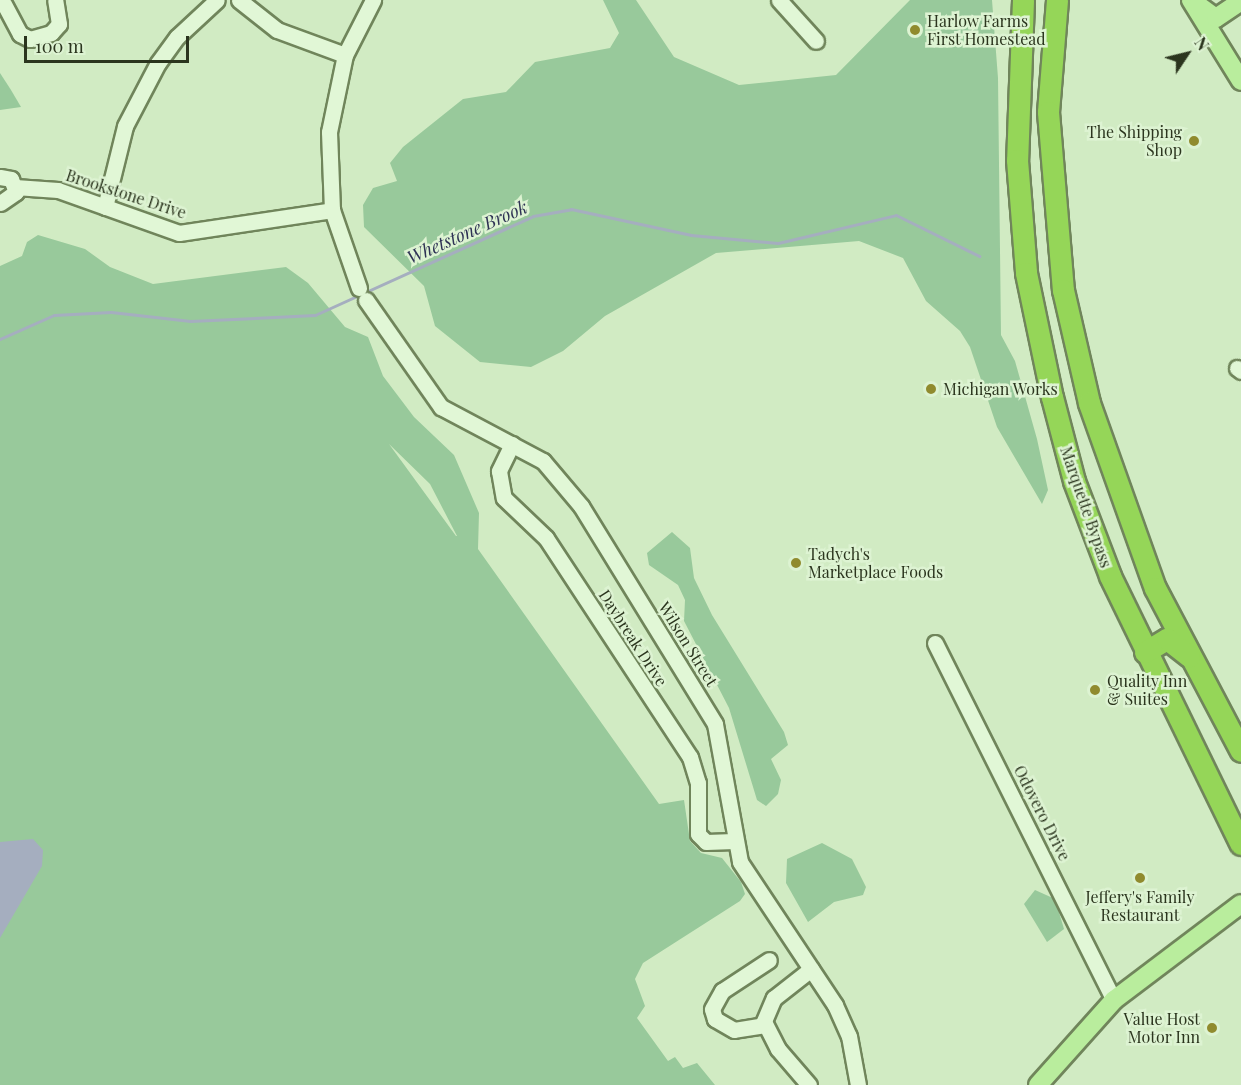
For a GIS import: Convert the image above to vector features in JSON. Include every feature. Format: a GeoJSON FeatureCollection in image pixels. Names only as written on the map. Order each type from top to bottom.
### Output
{"type":"FeatureCollection","features":[{"type":"Feature","properties":{"kind":"highway","name":"Marquette Bypass"},"geometry":{"type":"LineString","coordinates":[[1023,0],[1017,160],[1026,273],[1074,481],[1145,652],[1241,844]]}},
{"type":"Feature","properties":{"kind":"highway"},"geometry":{"type":"LineString","coordinates":[[1057,0],[1048,112],[1063,290],[1089,403],[1120,500],[1155,588],[1241,751]]}},
{"type":"Feature","properties":{"kind":"highway"},"geometry":{"type":"LineString","coordinates":[[1145,652],[1167,639],[1193,660]]}},
{"type":"Feature","properties":{"kind":"main road"},"geometry":{"type":"LineString","coordinates":[[1192,0],[1216,18],[1241,1]]}},
{"type":"Feature","properties":{"kind":"main road"},"geometry":{"type":"LineString","coordinates":[[1192,0],[1241,81]]}},
{"type":"Feature","properties":{"kind":"main road"},"geometry":{"type":"LineString","coordinates":[[1038,1085],[1114,1000],[1241,904]]}},
{"type":"Feature","properties":{"kind":"street"},"geometry":{"type":"LineString","coordinates":[[7,2],[20,34],[30,39],[51,33],[59,24],[55,0]]}},
{"type":"Feature","properties":{"kind":"street"},"geometry":{"type":"LineString","coordinates":[[105,207],[125,126],[158,63],[177,37],[217,0]]}},
{"type":"Feature","properties":{"kind":"street"},"geometry":{"type":"LineString","coordinates":[[239,0],[277,30],[345,55]]}},
{"type":"Feature","properties":{"kind":"street","name":"Wilson Street"},"geometry":{"type":"LineString","coordinates":[[373,0],[345,55],[329,132],[332,210],[363,294],[441,407],[512,444],[563,480],[707,708],[725,758],[734,841],[755,891],[812,969],[849,1036],[858,1085]]}},
{"type":"Feature","properties":{"kind":"street"},"geometry":{"type":"LineString","coordinates":[[779,0],[816,41]]}},
{"type":"Feature","properties":{"kind":"street"},"geometry":{"type":"LineString","coordinates":[[0,177],[15,187],[11,200],[0,203]]}},
{"type":"Feature","properties":{"kind":"street","name":"Brookstone Drive"},"geometry":{"type":"LineString","coordinates":[[15,187],[58,190],[179,232],[332,210]]}},
{"type":"Feature","properties":{"kind":"street","name":"Daybreak Drive"},"geometry":{"type":"LineString","coordinates":[[512,444],[499,471],[504,498],[546,538],[690,757],[698,783],[698,834],[706,842],[734,841]]}},
{"type":"Feature","properties":{"kind":"street","name":"Odovero Drive"},"geometry":{"type":"LineString","coordinates":[[935,643],[1114,1000]]}},
{"type":"Feature","properties":{"kind":"street"},"geometry":{"type":"LineString","coordinates":[[765,1025],[734,1030],[715,1019],[712,1009],[722,991],[769,960]]}},
{"type":"Feature","properties":{"kind":"street"},"geometry":{"type":"LineString","coordinates":[[765,1025],[774,998],[812,969]]}},
{"type":"Feature","properties":{"kind":"street"},"geometry":{"type":"LineString","coordinates":[[765,1025],[809,1085]]}},
{"type":"Feature","properties":{"kind":"green space"},"geometry":{"type":"Polygon","coordinates":[[[603,0],[636,0],[674,57],[739,85],[836,75],[910,0],[992,0],[998,78],[1001,335],[1015,361],[1037,439],[1048,490],[1042,504],[997,427],[970,347],[960,331],[926,301],[903,258],[859,241],[716,253],[605,316],[563,351],[531,367],[480,362],[435,326],[424,286],[364,227],[363,205],[373,188],[397,181],[390,163],[403,147],[463,99],[506,92],[535,62],[610,48],[619,33],[603,0]]]}},
{"type":"Feature","properties":{"kind":"green space"},"geometry":{"type":"Polygon","coordinates":[[[0,73],[11,90],[21,107],[0,110],[0,73]]]}},
{"type":"Feature","properties":{"kind":"green space"},"geometry":{"type":"Polygon","coordinates":[[[38,235],[85,249],[110,267],[153,284],[286,267],[308,283],[345,327],[368,337],[383,376],[414,417],[454,455],[479,513],[478,549],[659,804],[684,800],[690,841],[701,853],[722,858],[741,882],[745,894],[740,901],[643,963],[635,979],[645,1006],[637,1018],[668,1061],[675,1057],[683,1068],[697,1063],[715,1085],[0,1085],[0,266],[22,256],[27,242],[38,235]],[[389,444],[457,536],[430,484],[389,444]]]}},
{"type":"Feature","properties":{"kind":"green space"},"geometry":{"type":"Polygon","coordinates":[[[672,532],[690,548],[694,578],[712,615],[784,732],[788,745],[771,759],[781,780],[778,794],[766,806],[757,800],[729,708],[684,621],[685,600],[678,585],[649,565],[647,553],[672,532]]]}},
{"type":"Feature","properties":{"kind":"green space"},"geometry":{"type":"Polygon","coordinates":[[[822,843],[852,859],[866,887],[863,895],[834,902],[808,922],[786,883],[787,859],[822,843]]]}},
{"type":"Feature","properties":{"kind":"green space"},"geometry":{"type":"Polygon","coordinates":[[[1035,890],[1055,899],[1064,929],[1047,942],[1024,904],[1035,890]]]}},
{"type":"Feature","properties":{"kind":"water"},"geometry":{"type":"Polygon","coordinates":[[[33,839],[43,850],[42,866],[0,938],[0,842],[33,839]]]}},
{"type":"Feature","properties":{"kind":"waterway","name":"Whetstone Brook"},"geometry":{"type":"LineString","coordinates":[[0,339],[54,315],[111,312],[190,321],[315,315],[533,216],[571,209],[691,235],[778,243],[896,215],[979,256]]}},
{"type":"Feature","properties":{"kind":"place","name":"Harlow Farms First Homestead"},"geometry":{"type":"Point","coordinates":[915,30]}},
{"type":"Feature","properties":{"kind":"place","name":"The Shipping Shop"},"geometry":{"type":"Point","coordinates":[1194,141]}},
{"type":"Feature","properties":{"kind":"place","name":"Michigan Works"},"geometry":{"type":"Point","coordinates":[931,389]}},
{"type":"Feature","properties":{"kind":"place","name":"Tadych's Marketplace Foods"},"geometry":{"type":"Point","coordinates":[796,563]}},
{"type":"Feature","properties":{"kind":"place","name":"Quality Inn & Suites"},"geometry":{"type":"Point","coordinates":[1095,690]}},
{"type":"Feature","properties":{"kind":"place","name":"Jeffery's Family Restaurant"},"geometry":{"type":"Point","coordinates":[1140,878]}},
{"type":"Feature","properties":{"kind":"place","name":"Value Host Motor Inn"},"geometry":{"type":"Point","coordinates":[1212,1028]}}]}
